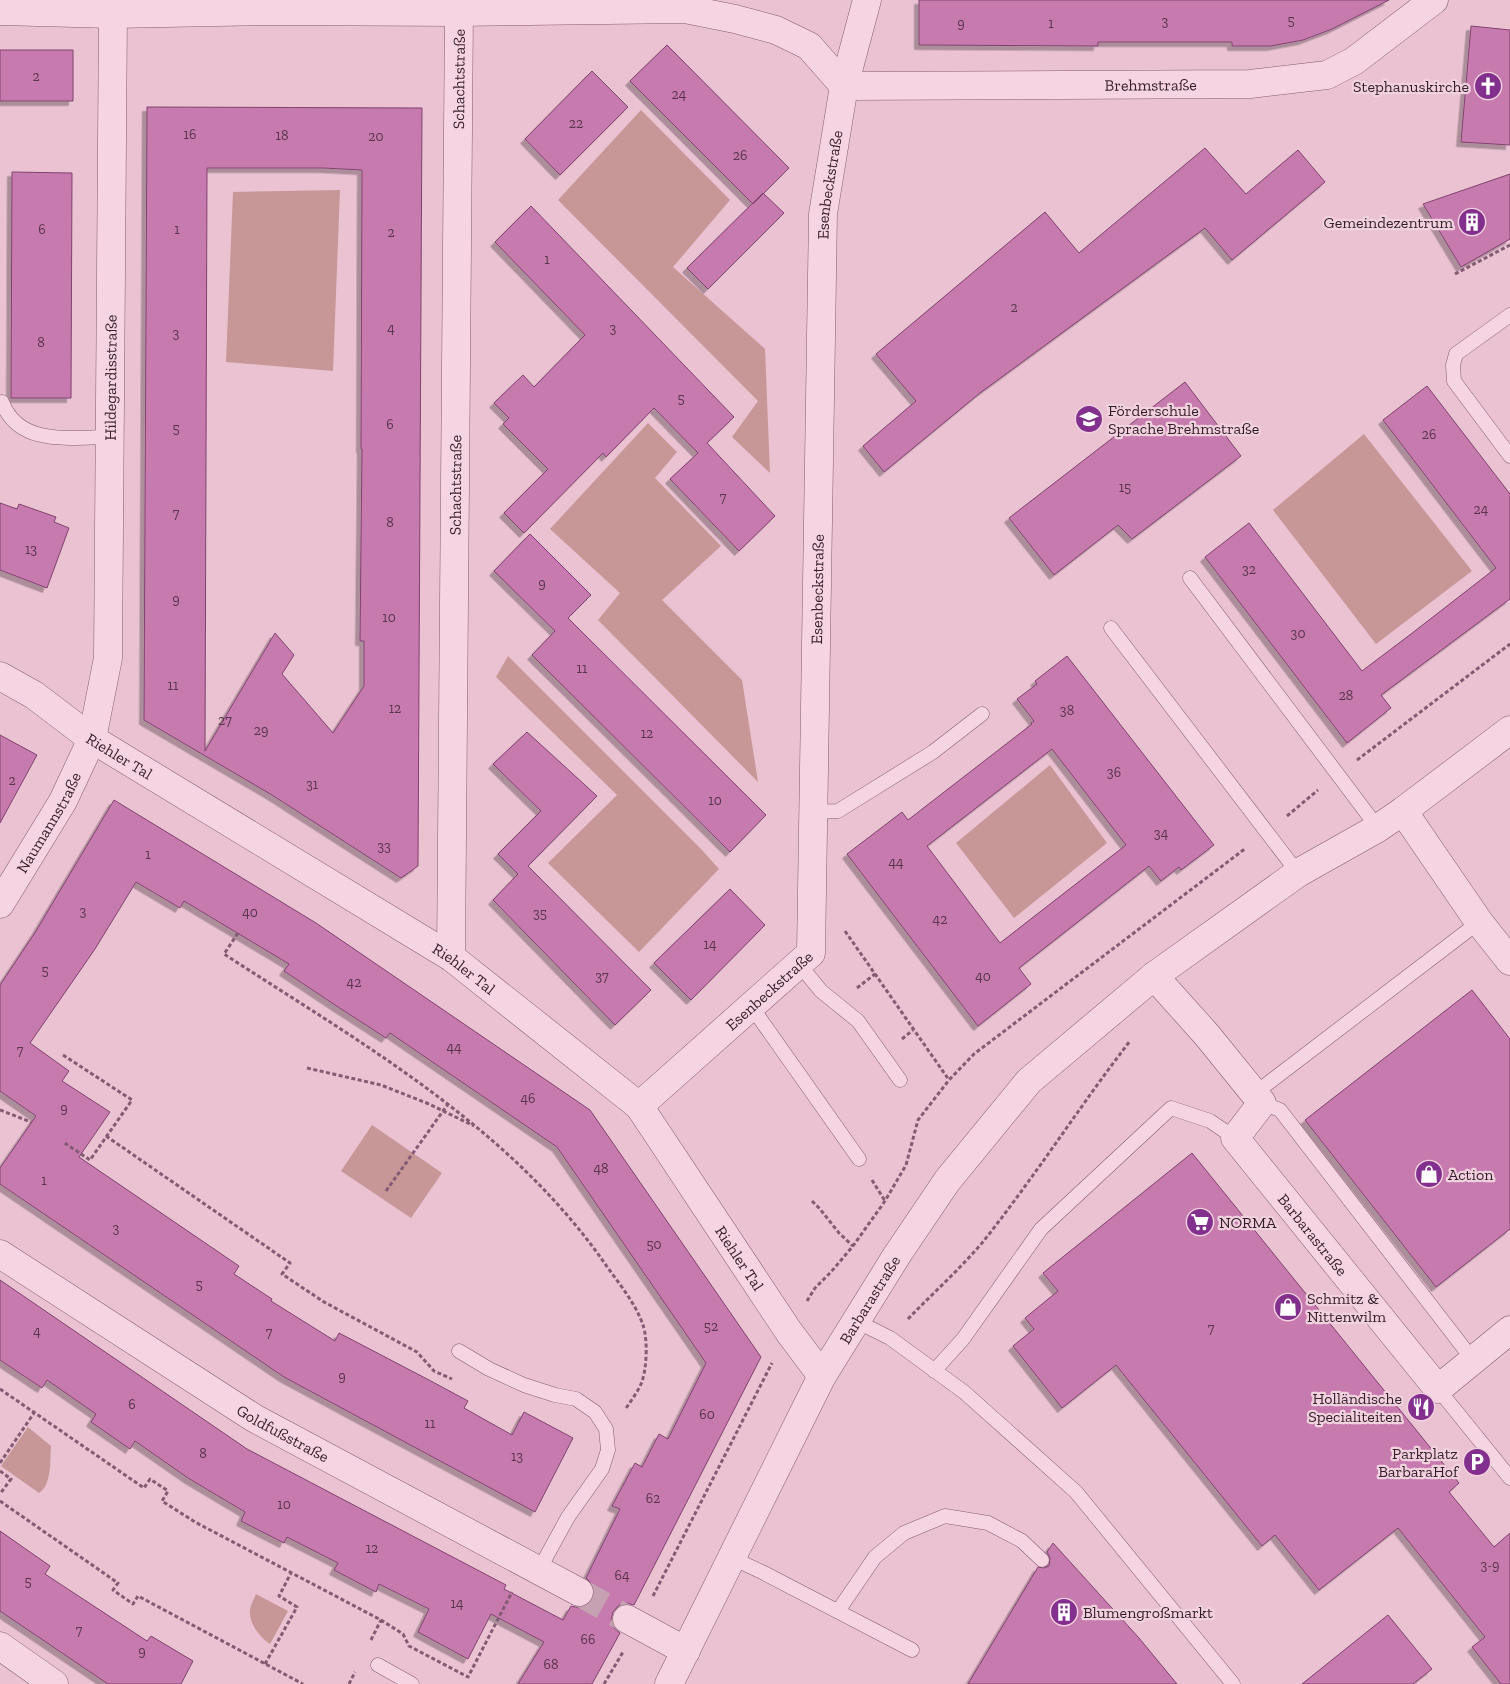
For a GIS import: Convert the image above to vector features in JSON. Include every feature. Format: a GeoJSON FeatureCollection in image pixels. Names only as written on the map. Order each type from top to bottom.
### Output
{"type":"FeatureCollection","features":[{"type":"Feature","properties":{"kind":"street","name":"Esenbeckstraße"},"geometry":{"type":"LineString","coordinates":[[639,1106],[811,954],[823,214],[844,86],[868,0]]}},
{"type":"Feature","properties":{"kind":"street","name":"Brehmstraße"},"geometry":{"type":"LineString","coordinates":[[844,86],[1250,84],[1326,75],[1354,61],[1421,4]]}},
{"type":"Feature","properties":{"kind":"street"},"geometry":{"type":"LineString","coordinates":[[0,11],[113,14],[263,6],[459,12],[684,9],[735,19],[776,30],[809,46],[844,86]]}},
{"type":"Feature","properties":{"kind":"street","name":"Schachtstraße"},"geometry":{"type":"LineString","coordinates":[[451,957],[459,12]]}},
{"type":"Feature","properties":{"kind":"street","name":"Hildegardisstraße"},"geometry":{"type":"LineString","coordinates":[[92,739],[108,658],[113,14]]}},
{"type":"Feature","properties":{"kind":"street","name":"Riehler Tal"},"geometry":{"type":"LineString","coordinates":[[0,676],[34,695],[92,739],[451,957],[639,1106],[789,1332],[822,1376]]}},
{"type":"Feature","properties":{"kind":"street","name":"Barbarastraße"},"geometry":{"type":"LineString","coordinates":[[669,1684],[822,1376],[947,1181],[1029,1081],[1154,976],[1298,873],[1403,812],[1510,730]]}},
{"type":"Feature","properties":{"kind":"street","name":"Naumannstraße"},"geometry":{"type":"LineString","coordinates":[[0,904],[63,801],[92,739]]}},
{"type":"Feature","properties":{"kind":"street"},"geometry":{"type":"LineString","coordinates":[[1403,812],[1479,922],[1510,961]]}},
{"type":"Feature","properties":{"kind":"street"},"geometry":{"type":"LineString","coordinates":[[1154,976],[1206,1034],[1258,1099],[1235,1138]]}},
{"type":"Feature","properties":{"kind":"street","name":"Barbarastraße"},"geometry":{"type":"LineString","coordinates":[[1235,1138],[1438,1388]]}},
{"type":"Feature","properties":{"kind":"street","name":"Goldfußstraße"},"geometry":{"type":"LineString","coordinates":[[0,1254],[254,1418],[579,1592]]}},
{"type":"Feature","properties":{"kind":"street"},"geometry":{"type":"LineString","coordinates":[[1438,1388],[1510,1330]]}},
{"type":"Feature","properties":{"kind":"street"},"geometry":{"type":"LineString","coordinates":[[627,1619],[686,1652]]}},
{"type":"Feature","properties":{"kind":"street"},"geometry":{"type":"LineString","coordinates":[[0,1646],[54,1684]]}},
{"type":"Feature","properties":{"kind":"lane"},"geometry":{"type":"LineString","coordinates":[[1510,316],[1456,354],[1453,365],[1454,381],[1510,456]]}},
{"type":"Feature","properties":{"kind":"lane"},"geometry":{"type":"LineString","coordinates":[[2,402],[5,412],[15,423],[35,435],[46,437],[110,437]]}},
{"type":"Feature","properties":{"kind":"lane"},"geometry":{"type":"LineString","coordinates":[[1190,578],[1378,828]]}},
{"type":"Feature","properties":{"kind":"lane"},"geometry":{"type":"LineString","coordinates":[[1111,628],[1298,873]]}},
{"type":"Feature","properties":{"kind":"lane"},"geometry":{"type":"LineString","coordinates":[[813,812],[838,811],[933,752],[982,714]]}},
{"type":"Feature","properties":{"kind":"lane"},"geometry":{"type":"LineString","coordinates":[[1473,1360],[1280,1110],[1258,1099],[1479,922]]}},
{"type":"Feature","properties":{"kind":"lane"},"geometry":{"type":"LineString","coordinates":[[799,964],[821,991],[858,1021],[900,1080]]}},
{"type":"Feature","properties":{"kind":"lane"},"geometry":{"type":"LineString","coordinates":[[751,1006],[859,1159]]}},
{"type":"Feature","properties":{"kind":"lane"},"geometry":{"type":"LineString","coordinates":[[934,1370],[962,1339],[1041,1228],[1171,1108],[1210,1121],[1235,1138]]}},
{"type":"Feature","properties":{"kind":"lane"},"geometry":{"type":"LineString","coordinates":[[856,1321],[890,1338],[964,1392],[1076,1492],[1233,1684]]}},
{"type":"Feature","properties":{"kind":"lane"},"geometry":{"type":"LineString","coordinates":[[459,1351],[490,1370],[524,1385],[576,1399],[595,1412],[606,1429],[608,1450],[602,1469],[532,1567]]}},
{"type":"Feature","properties":{"kind":"lane","name":"Barbarastraße"},"geometry":{"type":"LineString","coordinates":[[1438,1388],[1510,1478]]}},
{"type":"Feature","properties":{"kind":"lane"},"geometry":{"type":"LineString","coordinates":[[838,1610],[875,1557],[904,1533],[945,1516],[988,1522],[1022,1541],[1042,1560]]}},
{"type":"Feature","properties":{"kind":"lane"},"geometry":{"type":"LineString","coordinates":[[732,1558],[838,1610],[912,1650]]}},
{"type":"Feature","properties":{"kind":"lane"},"geometry":{"type":"LineString","coordinates":[[378,1665],[412,1684]]}},
{"type":"Feature","properties":{"kind":"path"},"geometry":{"type":"LineString","coordinates":[[1455,274],[1510,245]]}},
{"type":"Feature","properties":{"kind":"path"},"geometry":{"type":"LineString","coordinates":[[811,924],[839,922],[949,1080]]}},
{"type":"Feature","properties":{"kind":"path"},"geometry":{"type":"LineString","coordinates":[[238,933],[224,954],[425,1086],[480,1129],[548,1193],[584,1234],[626,1294],[643,1326],[646,1356],[641,1384],[622,1415]]}},
{"type":"Feature","properties":{"kind":"path"},"geometry":{"type":"LineString","coordinates":[[63,1055],[132,1100],[90,1160],[63,1142]]}},
{"type":"Feature","properties":{"kind":"path"},"geometry":{"type":"LineString","coordinates":[[306,1068],[381,1085],[480,1129]]}},
{"type":"Feature","properties":{"kind":"path"},"geometry":{"type":"LineString","coordinates":[[386,1191],[448,1104]]}},
{"type":"Feature","properties":{"kind":"path"},"geometry":{"type":"LineString","coordinates":[[0,1110],[31,1122]]}},
{"type":"Feature","properties":{"kind":"path"},"geometry":{"type":"LineString","coordinates":[[106,1136],[290,1263],[282,1274],[324,1302],[417,1352],[434,1371],[461,1384]]}},
{"type":"Feature","properties":{"kind":"path"},"geometry":{"type":"LineString","coordinates":[[812,1202],[853,1246]]}},
{"type":"Feature","properties":{"kind":"path"},"geometry":{"type":"LineString","coordinates":[[0,1389],[144,1488],[150,1479],[168,1491],[162,1501],[187,1517],[381,1620],[403,1634],[409,1646],[468,1677],[519,1579],[532,1567]]}},
{"type":"Feature","properties":{"kind":"path"},"geometry":{"type":"LineString","coordinates":[[0,1463],[34,1413]]}},
{"type":"Feature","properties":{"kind":"path"},"geometry":{"type":"LineString","coordinates":[[0,1471],[10,1479],[0,1494]]}},
{"type":"Feature","properties":{"kind":"path"},"geometry":{"type":"LineString","coordinates":[[0,1502],[118,1583],[112,1590],[133,1604],[138,1596],[303,1684]]}},
{"type":"Feature","properties":{"kind":"path"},"geometry":{"type":"LineString","coordinates":[[265,1664],[297,1607],[279,1596],[291,1573]]}},
{"type":"Feature","properties":{"kind":"shaded area"},"geometry":{"type":"Polygon","coordinates":[[[641,110],[730,200],[673,267],[765,349],[770,473],[732,437],[758,401],[558,200],[641,110]]]}},
{"type":"Feature","properties":{"kind":"shaded area"},"geometry":{"type":"Polygon","coordinates":[[[340,190],[333,371],[226,362],[233,192],[340,190]]]}},
{"type":"Feature","properties":{"kind":"shaded area"},"geometry":{"type":"Polygon","coordinates":[[[648,423],[677,452],[655,478],[721,546],[662,600],[742,680],[758,782],[598,620],[620,593],[550,529],[648,423]]]}},
{"type":"Feature","properties":{"kind":"shaded area"},"geometry":{"type":"Polygon","coordinates":[[[1364,434],[1472,571],[1376,644],[1273,510],[1364,434]]]}},
{"type":"Feature","properties":{"kind":"shaded area"},"geometry":{"type":"Polygon","coordinates":[[[508,656],[719,869],[639,952],[548,863],[617,795],[496,677],[508,656]]]}},
{"type":"Feature","properties":{"kind":"shaded area"},"geometry":{"type":"Polygon","coordinates":[[[1050,765],[1107,843],[1014,918],[956,843],[1050,765]]]}},
{"type":"Feature","properties":{"kind":"shaded area"},"geometry":{"type":"Polygon","coordinates":[[[372,1125],[442,1173],[411,1218],[341,1171],[372,1125]]]}},
{"type":"Feature","properties":{"kind":"shaded area"},"geometry":{"type":"Polygon","coordinates":[[[28,1427],[51,1446],[48,1478],[39,1493],[1,1466],[28,1427]]]}},
{"type":"Feature","properties":{"kind":"shaded area"},"geometry":{"type":"Polygon","coordinates":[[[256,1594],[288,1611],[270,1644],[262,1638],[251,1619],[250,1609],[256,1594]]]}},
{"type":"Feature","properties":{"kind":"building"},"geometry":{"type":"Polygon","coordinates":[[[919,0],[1389,0],[1332,29],[1303,40],[1271,46],[1232,46],[1232,42],[1098,42],[1098,46],[919,45],[919,0]]]}},
{"type":"Feature","properties":{"kind":"building","name":"Stephanuskirche"},"geometry":{"type":"Polygon","coordinates":[[[1471,26],[1510,30],[1510,145],[1461,142],[1471,26]]]}},
{"type":"Feature","properties":{"kind":"building"},"geometry":{"type":"Polygon","coordinates":[[[667,45],[789,168],[753,204],[630,81],[667,45]]]}},
{"type":"Feature","properties":{"kind":"building"},"geometry":{"type":"Polygon","coordinates":[[[0,50],[73,50],[73,101],[0,101],[0,50]]]}},
{"type":"Feature","properties":{"kind":"building"},"geometry":{"type":"Polygon","coordinates":[[[592,71],[628,107],[560,175],[525,139],[592,71]]]}},
{"type":"Feature","properties":{"kind":"building"},"geometry":{"type":"Polygon","coordinates":[[[147,107],[422,108],[418,866],[401,878],[272,795],[144,720],[147,107]],[[207,168],[205,751],[275,633],[294,655],[282,674],[333,733],[364,686],[364,641],[360,641],[362,170],[324,168],[207,168]]]}},
{"type":"Feature","properties":{"kind":"building"},"geometry":{"type":"Polygon","coordinates":[[[1205,148],[1246,194],[1298,150],[1325,182],[1232,260],[1205,228],[980,393],[884,472],[863,446],[916,401],[876,354],[1045,212],[1079,253],[1205,148]]]}},
{"type":"Feature","properties":{"kind":"building"},"geometry":{"type":"Polygon","coordinates":[[[12,172],[72,173],[71,398],[11,398],[12,172]]]}},
{"type":"Feature","properties":{"kind":"building","name":"Gemeindezentrum"},"geometry":{"type":"Polygon","coordinates":[[[1510,174],[1510,239],[1461,267],[1423,204],[1510,174]]]}},
{"type":"Feature","properties":{"kind":"building"},"geometry":{"type":"Polygon","coordinates":[[[763,193],[784,213],[708,289],[687,268],[763,193]]]}},
{"type":"Feature","properties":{"kind":"building"},"geometry":{"type":"Polygon","coordinates":[[[531,206],[734,417],[707,443],[775,516],[739,551],[670,479],[698,453],[654,408],[606,457],[603,453],[524,533],[504,513],[548,469],[503,424],[509,418],[494,403],[523,375],[534,387],[585,335],[495,242],[531,206]]]}},
{"type":"Feature","properties":{"kind":"building"},"geometry":{"type":"Polygon","coordinates":[[[1185,382],[1241,456],[1132,539],[1118,525],[1054,575],[1009,518],[1185,382]]]}},
{"type":"Feature","properties":{"kind":"building"},"geometry":{"type":"Polygon","coordinates":[[[1427,386],[1510,494],[1510,599],[1381,695],[1391,708],[1347,743],[1205,557],[1249,523],[1362,671],[1411,634],[1496,568],[1383,420],[1427,386]]]}},
{"type":"Feature","properties":{"kind":"building"},"geometry":{"type":"Polygon","coordinates":[[[0,503],[17,509],[19,504],[56,517],[54,522],[69,528],[47,588],[0,570],[0,503]]]}},
{"type":"Feature","properties":{"kind":"building"},"geometry":{"type":"Polygon","coordinates":[[[530,534],[591,595],[568,618],[766,815],[730,852],[532,655],[555,631],[494,571],[530,534]]]}},
{"type":"Feature","properties":{"kind":"building"},"geometry":{"type":"Polygon","coordinates":[[[1067,656],[1214,845],[1181,870],[1179,867],[1161,881],[1149,866],[1019,968],[1031,984],[978,1026],[847,854],[902,812],[908,820],[1032,724],[1034,721],[1017,699],[1037,684],[1035,681],[1067,656]],[[1052,749],[927,846],[1000,943],[1126,845],[1052,749]]]}},
{"type":"Feature","properties":{"kind":"building"},"geometry":{"type":"Polygon","coordinates":[[[527,732],[597,796],[528,866],[651,990],[615,1025],[493,900],[518,874],[498,854],[541,811],[493,764],[527,732]]]}},
{"type":"Feature","properties":{"kind":"building"},"geometry":{"type":"Polygon","coordinates":[[[0,735],[37,755],[0,823],[0,735]]]}},
{"type":"Feature","properties":{"kind":"building"},"geometry":{"type":"Polygon","coordinates":[[[114,800],[316,923],[590,1110],[761,1357],[634,1605],[627,1603],[619,1605],[613,1612],[611,1620],[613,1627],[620,1633],[592,1684],[518,1684],[544,1642],[491,1614],[468,1659],[418,1632],[429,1609],[379,1584],[376,1592],[334,1570],[338,1563],[287,1537],[284,1543],[241,1521],[245,1512],[188,1478],[135,1441],[130,1449],[91,1422],[96,1414],[47,1380],[42,1388],[0,1360],[0,1280],[247,1449],[506,1585],[504,1589],[563,1620],[571,1606],[580,1608],[592,1600],[595,1592],[592,1584],[586,1578],[620,1509],[612,1506],[635,1463],[642,1467],[659,1434],[668,1439],[706,1363],[557,1147],[390,1033],[386,1038],[284,971],[289,964],[184,901],[180,908],[136,882],[95,949],[30,1043],[69,1071],[62,1081],[110,1112],[79,1157],[239,1266],[234,1274],[272,1299],[271,1301],[335,1341],[339,1333],[429,1380],[468,1401],[464,1408],[512,1435],[524,1412],[573,1438],[535,1512],[284,1377],[0,1184],[0,1168],[36,1116],[0,1091],[0,985],[36,931],[114,800]]]}},
{"type":"Feature","properties":{"kind":"building"},"geometry":{"type":"Polygon","coordinates":[[[730,889],[765,925],[691,1000],[654,963],[730,889]]]}},
{"type":"Feature","properties":{"kind":"building","name":"Action"},"geometry":{"type":"Polygon","coordinates":[[[1472,990],[1510,1039],[1510,1229],[1436,1287],[1305,1120],[1472,990]]]}},
{"type":"Feature","properties":{"kind":"building"},"geometry":{"type":"Polygon","coordinates":[[[1192,1153],[1459,1483],[1449,1492],[1494,1547],[1510,1533],[1510,1684],[1501,1684],[1472,1647],[1485,1637],[1398,1528],[1319,1590],[1275,1535],[1262,1546],[1116,1365],[1062,1408],[1013,1346],[1034,1329],[1025,1318],[1058,1291],[1043,1273],[1192,1153]]]}},
{"type":"Feature","properties":{"kind":"building"},"geometry":{"type":"Polygon","coordinates":[[[0,1531],[50,1566],[45,1574],[147,1641],[151,1636],[193,1661],[181,1684],[108,1684],[0,1611],[0,1531]]]}},
{"type":"Feature","properties":{"kind":"building","name":"Blumengroßmarkt"},"geometry":{"type":"Polygon","coordinates":[[[1053,1543],[1139,1638],[1177,1684],[968,1684],[1038,1567],[1044,1568],[1049,1566],[1050,1558],[1047,1552],[1053,1543]]]}},
{"type":"Feature","properties":{"kind":"building"},"geometry":{"type":"Polygon","coordinates":[[[1388,1615],[1432,1669],[1413,1684],[1302,1684],[1388,1615]]]}},
{"type":"Feature","properties":{"kind":"tunnel"},"geometry":{"type":"LineString","coordinates":[[579,1592],[627,1619]]}},
{"type":"Feature","properties":{"kind":"place","name":"Stephanuskirche"},"geometry":{"type":"Point","coordinates":[1488,86]}},
{"type":"Feature","properties":{"kind":"place","name":"Gemeindezentrum"},"geometry":{"type":"Point","coordinates":[1472,222]}},
{"type":"Feature","properties":{"kind":"place","name":"Förderschule Sprache Brehmstraße"},"geometry":{"type":"Point","coordinates":[1089,419]}},
{"type":"Feature","properties":{"kind":"place","name":"Action"},"geometry":{"type":"Point","coordinates":[1429,1174]}},
{"type":"Feature","properties":{"kind":"place","name":"NORMA"},"geometry":{"type":"Point","coordinates":[1200,1222]}},
{"type":"Feature","properties":{"kind":"place","name":"Schmitz & Nittenwilm"},"geometry":{"type":"Point","coordinates":[1288,1307]}},
{"type":"Feature","properties":{"kind":"place","name":"Holländische Specialiteiten"},"geometry":{"type":"Point","coordinates":[1421,1407]}},
{"type":"Feature","properties":{"kind":"place","name":"Parkplatz BarbaraHof"},"geometry":{"type":"Point","coordinates":[1477,1462]}},
{"type":"Feature","properties":{"kind":"place","name":"Blumengroßmarkt"},"geometry":{"type":"Point","coordinates":[1064,1612]}}]}
